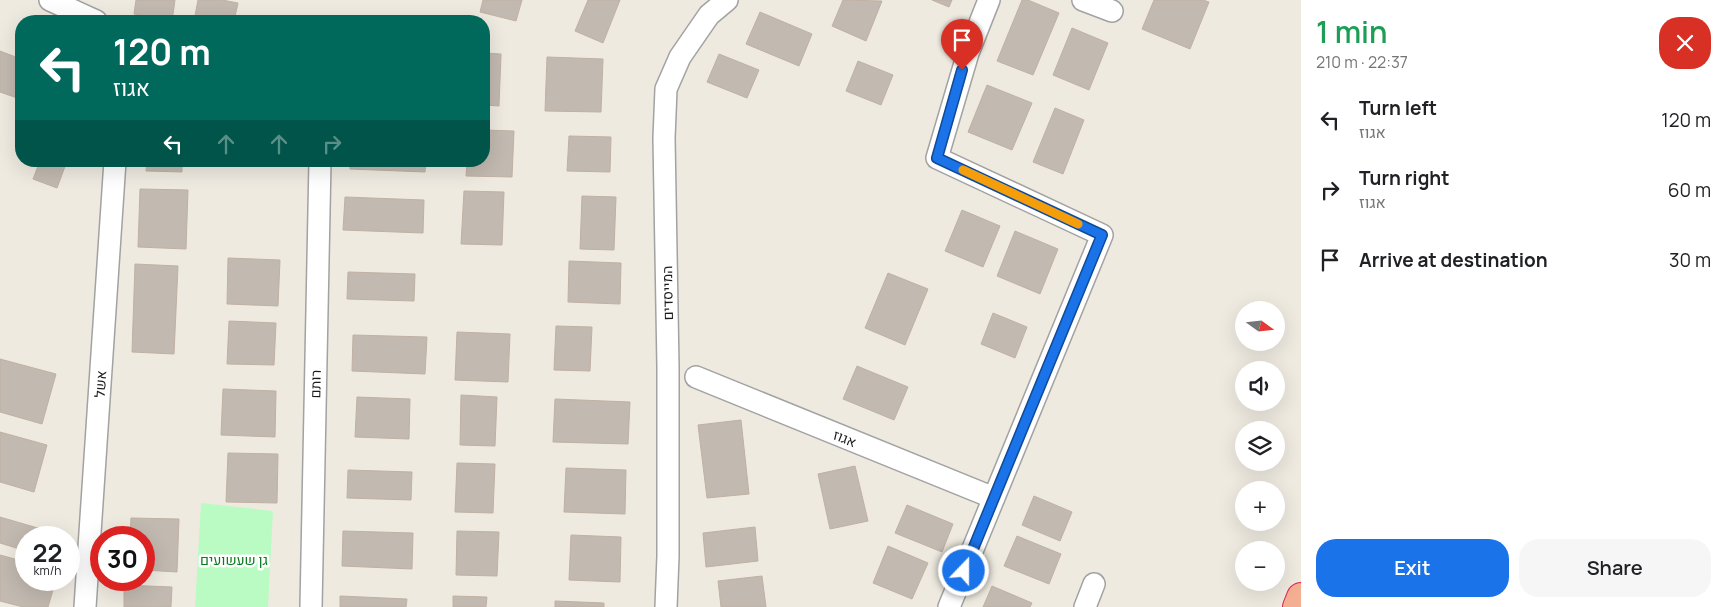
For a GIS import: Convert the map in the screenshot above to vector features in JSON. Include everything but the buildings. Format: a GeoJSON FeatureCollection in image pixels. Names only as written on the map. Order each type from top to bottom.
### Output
{"type":"FeatureCollection","features":[{"type":"Feature","properties":{"kind":"highway"},"geometry":{"type":"LineString","coordinates":[[1297,607],[1301,597]]}},
{"type":"Feature","properties":{"kind":"street"},"geometry":{"type":"LineString","coordinates":[[50,0],[83,15]]}},
{"type":"Feature","properties":{"kind":"street","name":"המייסדים"},"geometry":{"type":"LineString","coordinates":[[666,607],[668,556],[664,138],[666,88],[680,56],[709,15],[727,0]]}},
{"type":"Feature","properties":{"kind":"street"},"geometry":{"type":"LineString","coordinates":[[949,607],[1102,235],[937,158],[968,53],[989,0]]}},
{"type":"Feature","properties":{"kind":"street"},"geometry":{"type":"LineString","coordinates":[[1083,0],[1112,11]]}},
{"type":"Feature","properties":{"kind":"street","name":"אשל"},"geometry":{"type":"LineString","coordinates":[[85,607],[115,167]]}},
{"type":"Feature","properties":{"kind":"street","name":"רותם"},"geometry":{"type":"LineString","coordinates":[[311,607],[320,167]]}},
{"type":"Feature","properties":{"kind":"street","name":"אגוז"},"geometry":{"type":"LineString","coordinates":[[696,377],[994,498]]}},
{"type":"Feature","properties":{"kind":"street"},"geometry":{"type":"LineString","coordinates":[[1085,607],[1094,584]]}},
{"type":"Feature","properties":{"kind":"green space","name":"גן שעשועים"},"geometry":{"type":"Polygon","coordinates":[[[201,503],[273,511],[268,607],[195,607],[201,503]]]}},
{"type":"Feature","properties":{"kind":"slow traffic"},"geometry":{"type":"LineString","coordinates":[[963,170],[1078,224]]}},
{"type":"Feature","properties":{"kind":"route"},"geometry":{"type":"LineString","coordinates":[[962,70],[937,158],[1102,235],[964,571]]}}]}
